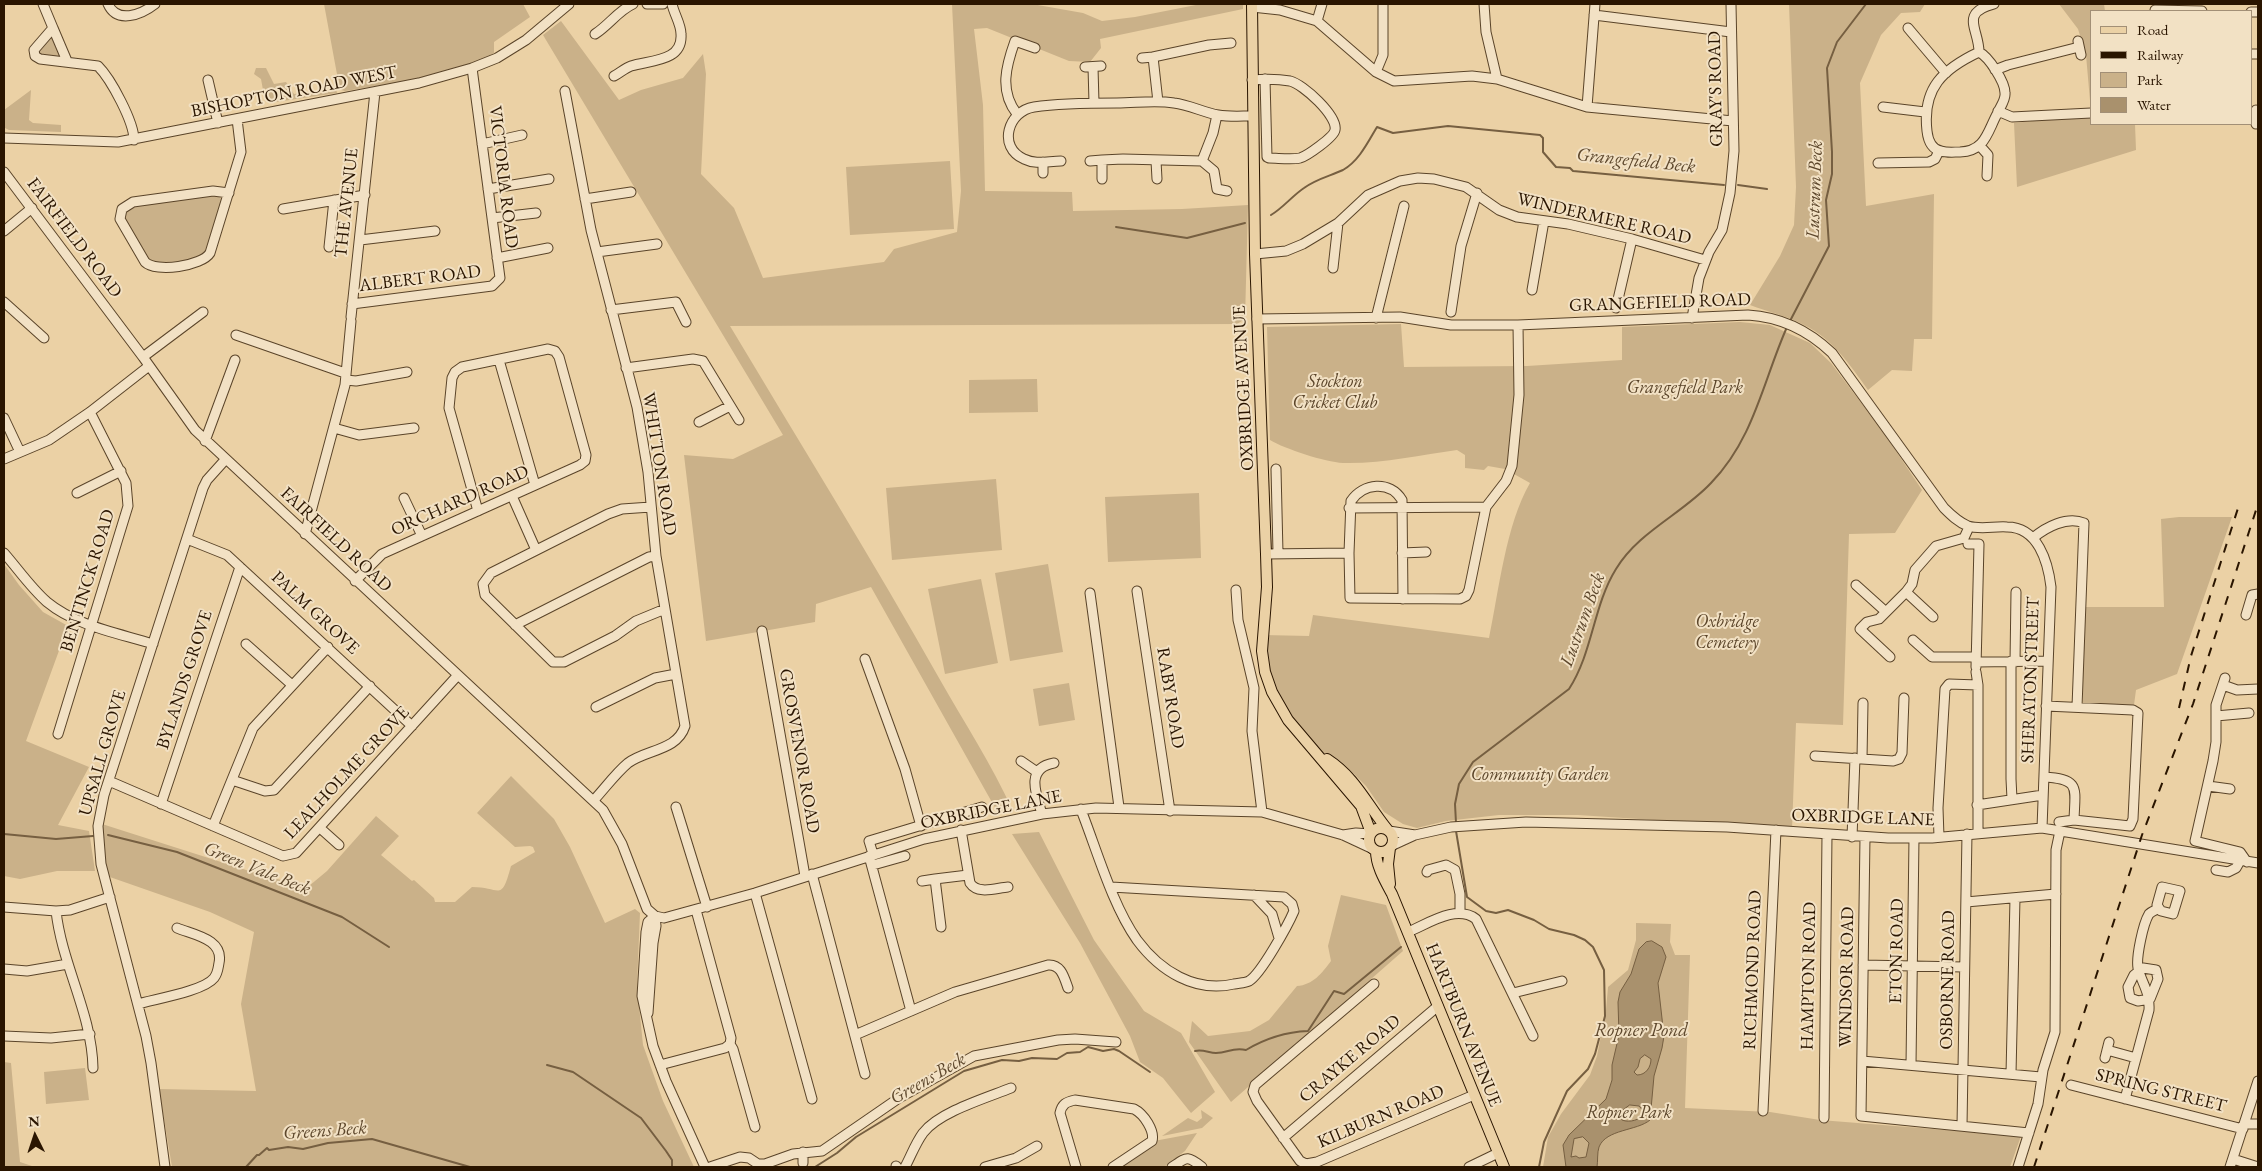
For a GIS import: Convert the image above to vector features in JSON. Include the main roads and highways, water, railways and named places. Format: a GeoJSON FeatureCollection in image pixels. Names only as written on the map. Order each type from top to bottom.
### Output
{"type":"FeatureCollection","features":[{"type":"Feature","properties":{"kind":"main road","name":"OXBRIDGE AVENUE"},"geometry":{"type":"LineString","coordinates":[[1252,5],[1255,254],[1264,447],[1267,587],[1262,651],[1265,672],[1272,692],[1288,720],[1361,806],[1370,833]]}},
{"type":"Feature","properties":{"kind":"main road","name":"OXBRIDGE AVENUE"},"geometry":{"type":"LineString","coordinates":[[1317,753],[1339,767],[1362,792],[1388,830]]}},
{"type":"Feature","properties":{"kind":"main road"},"geometry":{"type":"LineString","coordinates":[[1375,829],[1388,830],[1393,841],[1390,847],[1383,852],[1374,850],[1368,841],[1370,833],[1375,829]]}},
{"type":"Feature","properties":{"kind":"main road","name":"HARTBURN AVENUE"},"geometry":{"type":"LineString","coordinates":[[1390,847],[1389,878],[1392,894]]}},
{"type":"Feature","properties":{"kind":"main road","name":"HARTBURN AVENUE"},"geometry":{"type":"LineString","coordinates":[[1374,850],[1474,1095],[1494,1155],[1504,1167]]}},
{"type":"Feature","properties":{"kind":"water","name":"Ropner Pond"},"geometry":{"type":"Polygon","coordinates":[[[1652,941],[1662,947],[1666,957],[1658,983],[1664,1036],[1654,1076],[1650,1120],[1644,1124],[1615,1133],[1603,1141],[1598,1149],[1597,1167],[1566,1167],[1563,1145],[1569,1135],[1606,1099],[1612,1080],[1612,1065],[1619,1035],[1618,1002],[1620,992],[1631,974],[1639,949],[1646,942],[1652,941]],[[1645,1055],[1640,1059],[1638,1067],[1634,1072],[1637,1075],[1645,1072],[1650,1065],[1651,1059],[1645,1055]],[[1630,1105],[1622,1111],[1622,1120],[1628,1121],[1638,1119],[1645,1113],[1639,1106],[1630,1105]],[[1583,1137],[1574,1139],[1571,1157],[1586,1157],[1589,1143],[1583,1137]]]}},
{"type":"Feature","properties":{"kind":"waterway","name":"Lustrum Beck"},"geometry":{"type":"LineString","coordinates":[[1790,321],[1829,246],[1826,200],[1832,174],[1832,152],[1827,68],[1837,42],[1866,4]]}},
{"type":"Feature","properties":{"kind":"waterway","name":"Grangefield Beck"},"geometry":{"type":"LineString","coordinates":[[1271,215],[1309,185],[1343,170],[1354,162],[1377,127],[1393,133],[1448,126],[1540,135],[1543,138],[1543,152],[1556,167],[1570,168],[1573,171],[1724,185]]}},
{"type":"Feature","properties":{"kind":"waterway","name":"Grangefield Beck"},"geometry":{"type":"LineString","coordinates":[[1738,185],[1767,189]]}},
{"type":"Feature","properties":{"kind":"waterway","name":"Grangefield Beck"},"geometry":{"type":"LineString","coordinates":[[1116,227],[1187,238],[1245,223]]}},
{"type":"Feature","properties":{"kind":"waterway","name":"Lustrum Beck"},"geometry":{"type":"LineString","coordinates":[[1456,823],[1455,804],[1459,784],[1473,762],[1569,689],[1583,660],[1608,583],[1625,556],[1636,544],[1699,494],[1726,466],[1748,429],[1787,327]]}},
{"type":"Feature","properties":{"kind":"waterway","name":"Lustrum Beck"},"geometry":{"type":"LineString","coordinates":[[1456,831],[1467,897],[1486,911],[1496,913],[1508,910],[1534,920],[1549,929],[1574,935],[1585,940],[1593,947],[1604,970],[1605,1016],[1595,1054],[1588,1069],[1567,1091],[1544,1142],[1539,1167]]}},
{"type":"Feature","properties":{"kind":"waterway","name":"Green Vale Beck"},"geometry":{"type":"LineString","coordinates":[[4,834],[56,839],[93,836]]}},
{"type":"Feature","properties":{"kind":"waterway","name":"Green Vale Beck"},"geometry":{"type":"LineString","coordinates":[[108,835],[177,852],[342,917],[389,947]]}},
{"type":"Feature","properties":{"kind":"waterway","name":"Greens Beck"},"geometry":{"type":"LineString","coordinates":[[1195,1051],[1201,1050],[1216,1053],[1237,1049],[1246,1050],[1276,1036],[1308,1031],[1334,991],[1344,994],[1401,947]]}},
{"type":"Feature","properties":{"kind":"waterway","name":"Greens Beck"},"geometry":{"type":"LineString","coordinates":[[815,1167],[837,1153],[856,1137],[964,1071],[1002,1060],[1057,1059],[1067,1053],[1080,1052],[1088,1047],[1103,1051],[1114,1049],[1150,1072]]}},
{"type":"Feature","properties":{"kind":"waterway"},"geometry":{"type":"LineString","coordinates":[[547,1065],[573,1072],[641,1118],[672,1160],[672,1167]]}},
{"type":"Feature","properties":{"kind":"waterway","name":"Greens Beck"},"geometry":{"type":"LineString","coordinates":[[246,1167],[257,1155],[267,1148],[269,1150],[288,1147],[303,1149],[328,1143],[372,1139],[470,1167]]}},
{"type":"Feature","properties":{"kind":"railway"},"geometry":{"type":"LineString","coordinates":[[2034,1167],[2142,835],[2193,704],[2258,504]]}},
{"type":"Feature","properties":{"kind":"railway"},"geometry":{"type":"LineString","coordinates":[[2179,708],[2191,656],[2239,505]]}},
{"type":"Feature","properties":{"kind":"park label","name":"Grangefield Park"},"geometry":{"type":"Point","coordinates":[1685,388]}},
{"type":"Feature","properties":{"kind":"park label","name":"Stockton Cricket Club"},"geometry":{"type":"Point","coordinates":[1335,392]}},
{"type":"Feature","properties":{"kind":"park label","name":"Oxbridge Cemetery"},"geometry":{"type":"Point","coordinates":[1727,632]}},
{"type":"Feature","properties":{"kind":"park label","name":"Community Garden"},"geometry":{"type":"Point","coordinates":[1540,775]}},
{"type":"Feature","properties":{"kind":"park label","name":"Ropner Park"},"geometry":{"type":"Point","coordinates":[1629,1113]}}]}
